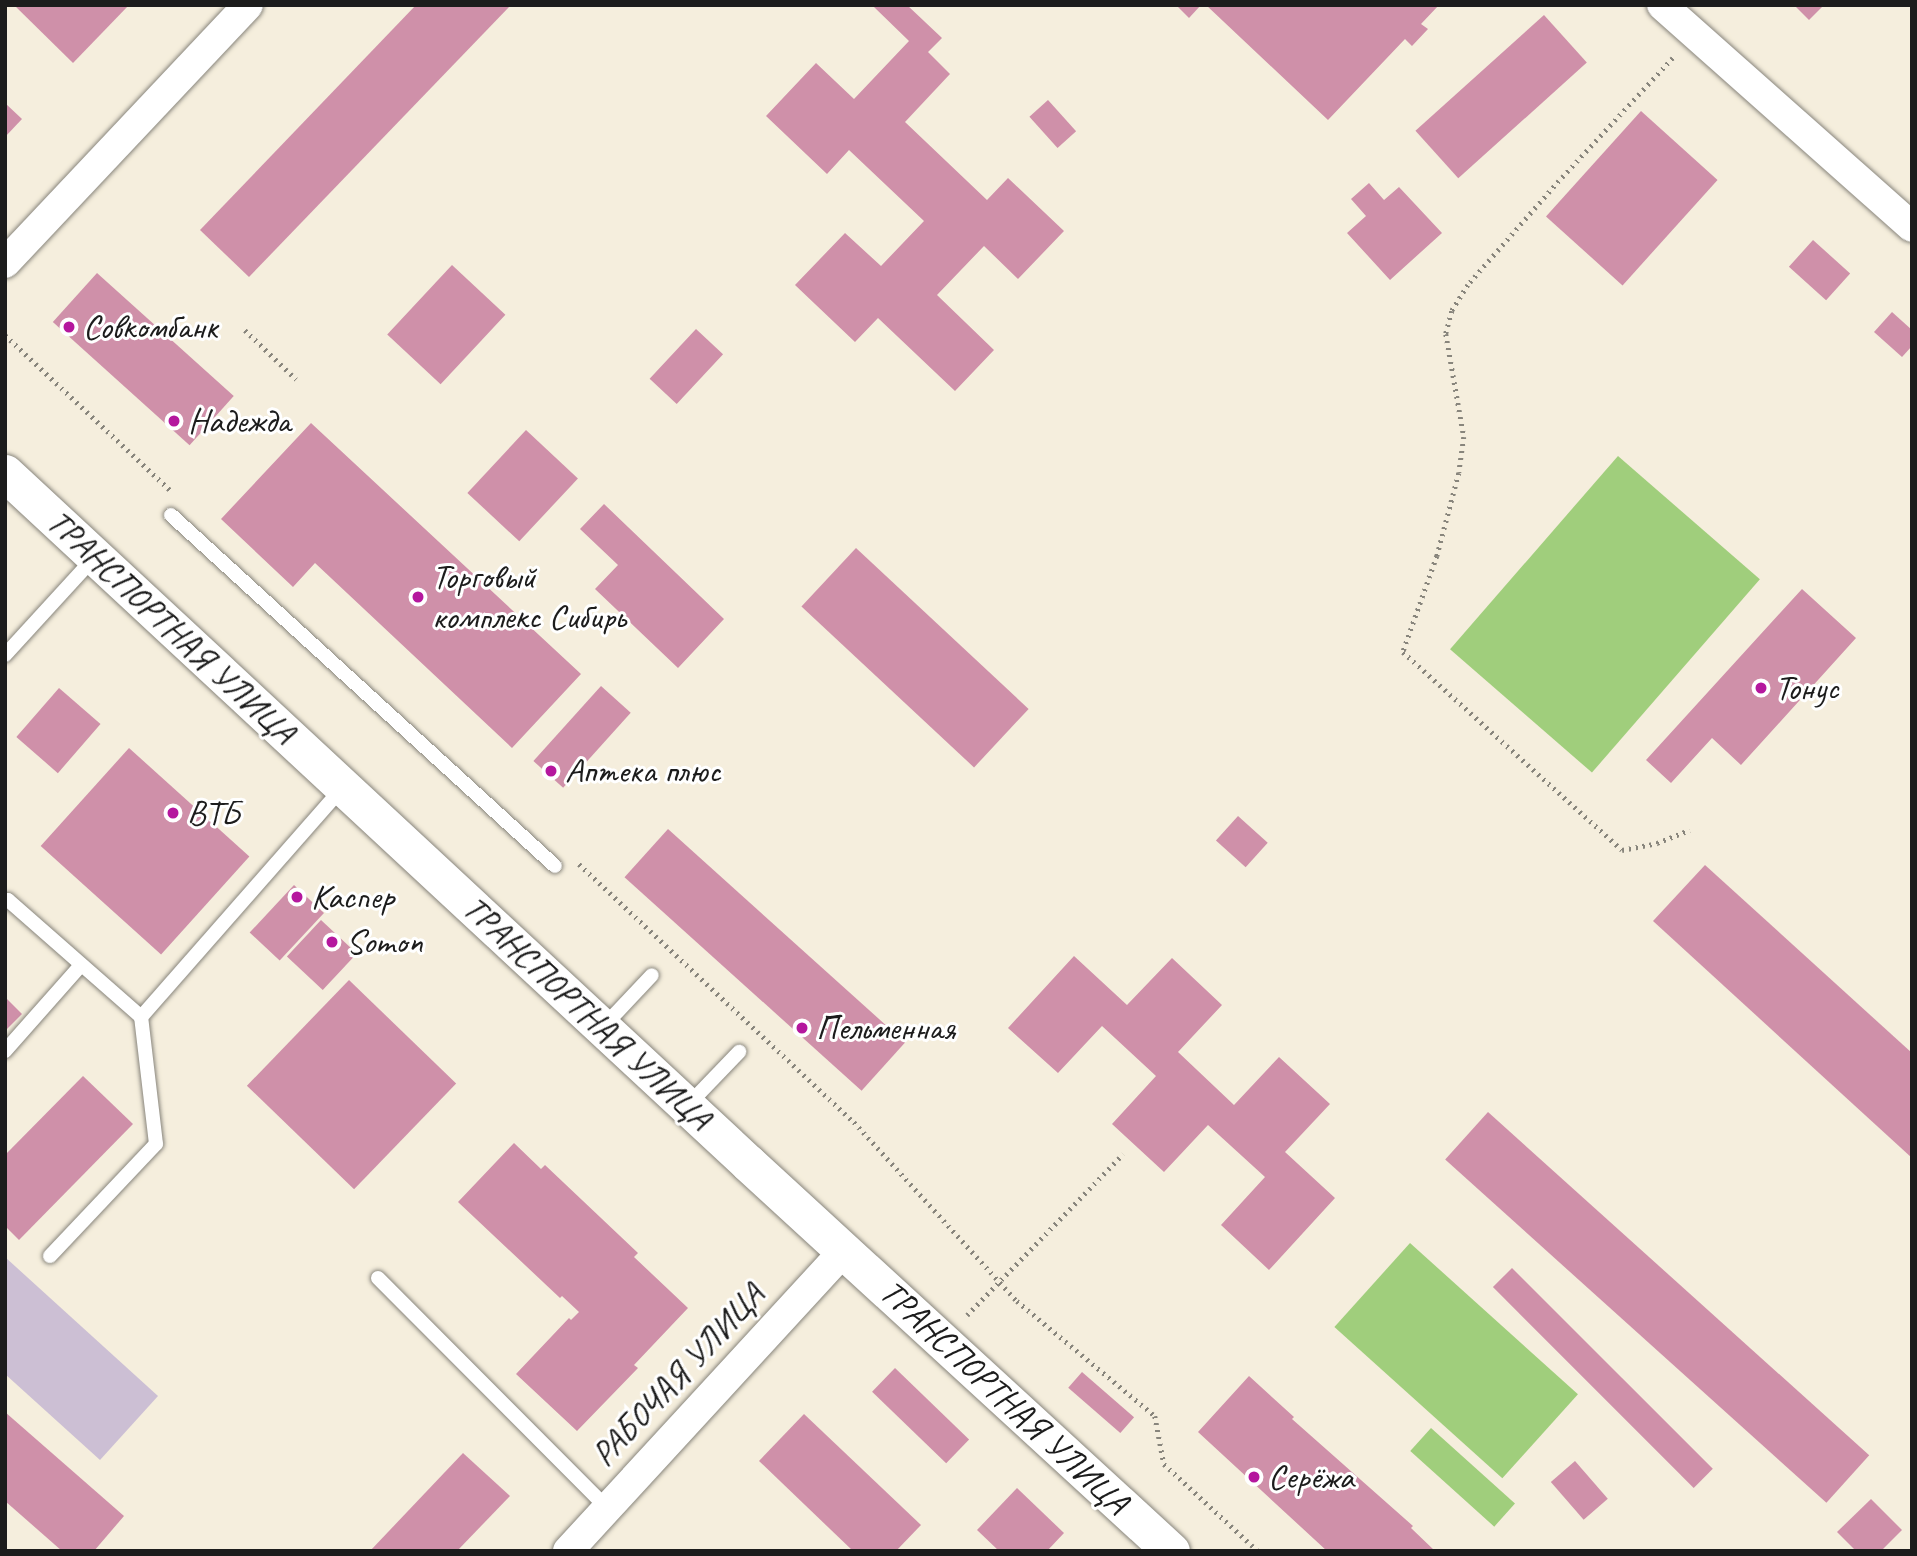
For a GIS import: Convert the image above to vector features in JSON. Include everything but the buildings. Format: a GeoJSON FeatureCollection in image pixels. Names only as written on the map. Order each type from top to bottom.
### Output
{"type":"FeatureCollection","features":[{"type":"Feature","properties":{"kind":"street"},"geometry":{"type":"LineString","coordinates":[[5,263],[248,5]]}},
{"type":"Feature","properties":{"kind":"street"},"geometry":{"type":"LineString","coordinates":[[1662,5],[1912,227]]}},
{"type":"Feature","properties":{"kind":"street","name":"ТРАНСПОРТНАЯ УЛИЦА"},"geometry":{"type":"LineString","coordinates":[[5,473],[1171,1551]]}},
{"type":"Feature","properties":{"kind":"street","name":"РАБОЧАЯ УЛИЦА"},"geometry":{"type":"LineString","coordinates":[[568,1551],[844,1251]]}},
{"type":"Feature","properties":{"kind":"lane"},"geometry":{"type":"LineString","coordinates":[[172,514],[555,866]]}},
{"type":"Feature","properties":{"kind":"lane"},"geometry":{"type":"LineString","coordinates":[[5,655],[96,556]]}},
{"type":"Feature","properties":{"kind":"lane"},"geometry":{"type":"LineString","coordinates":[[141,1017],[343,787]]}},
{"type":"Feature","properties":{"kind":"lane"},"geometry":{"type":"LineString","coordinates":[[5,901],[8,900],[141,1017],[156,1144],[50,1256]]}},
{"type":"Feature","properties":{"kind":"lane"},"geometry":{"type":"LineString","coordinates":[[5,1051],[81,964]]}},
{"type":"Feature","properties":{"kind":"lane"},"geometry":{"type":"LineString","coordinates":[[603,1028],[652,975]]}},
{"type":"Feature","properties":{"kind":"lane"},"geometry":{"type":"LineString","coordinates":[[687,1106],[739,1052]]}},
{"type":"Feature","properties":{"kind":"lane"},"geometry":{"type":"LineString","coordinates":[[378,1278],[607,1508]]}},
{"type":"Feature","properties":{"kind":"path"},"geometry":{"type":"LineString","coordinates":[[1689,830],[1657,843],[1622,850],[1404,652],[1437,556],[1459,473],[1464,436],[1446,334],[1452,311],[1468,285],[1559,181],[1695,35]]}},
{"type":"Feature","properties":{"kind":"path"},"geometry":{"type":"LineString","coordinates":[[246,330],[296,379]]}},
{"type":"Feature","properties":{"kind":"path"},"geometry":{"type":"LineString","coordinates":[[5,335],[173,493]]}},
{"type":"Feature","properties":{"kind":"path"},"geometry":{"type":"LineString","coordinates":[[577,862],[854,1122],[1017,1301],[1155,1416],[1164,1464],[1258,1551]]}},
{"type":"Feature","properties":{"kind":"path"},"geometry":{"type":"LineString","coordinates":[[942,1341],[1123,1154]]}},
{"type":"Feature","properties":{"kind":"shaded area"},"geometry":{"type":"Polygon","coordinates":[[[5,1257],[158,1396],[100,1460],[5,1374],[5,1257]]]}},
{"type":"Feature","properties":{"kind":"green space"},"geometry":{"type":"Polygon","coordinates":[[[1618,456],[1760,579],[1592,773],[1450,649],[1618,456]]]}},
{"type":"Feature","properties":{"kind":"green space"},"geometry":{"type":"Polygon","coordinates":[[[1410,1243],[1578,1394],[1502,1478],[1334,1327],[1410,1243]]]}},
{"type":"Feature","properties":{"kind":"green space"},"geometry":{"type":"Polygon","coordinates":[[[1431,1428],[1515,1504],[1494,1527],[1410,1451],[1431,1428]]]}},
{"type":"Feature","properties":{"kind":"place","name":"Совкомбанк"},"geometry":{"type":"Point","coordinates":[69,327]}},
{"type":"Feature","properties":{"kind":"place","name":"Надежда"},"geometry":{"type":"Point","coordinates":[174,421]}},
{"type":"Feature","properties":{"kind":"place","name":"Торговый комплекс Сибирь"},"geometry":{"type":"Point","coordinates":[418,597]}},
{"type":"Feature","properties":{"kind":"place","name":"Тонус"},"geometry":{"type":"Point","coordinates":[1761,688]}},
{"type":"Feature","properties":{"kind":"place","name":"Аптека плюс"},"geometry":{"type":"Point","coordinates":[551,771]}},
{"type":"Feature","properties":{"kind":"place","name":"ВТБ"},"geometry":{"type":"Point","coordinates":[173,813]}},
{"type":"Feature","properties":{"kind":"place","name":"Каспер"},"geometry":{"type":"Point","coordinates":[297,897]}},
{"type":"Feature","properties":{"kind":"place","name":"Somon"},"geometry":{"type":"Point","coordinates":[332,942]}},
{"type":"Feature","properties":{"kind":"place","name":"Пельменная"},"geometry":{"type":"Point","coordinates":[802,1028]}},
{"type":"Feature","properties":{"kind":"place","name":"Серёжа"},"geometry":{"type":"Point","coordinates":[1254,1477]}}]}
